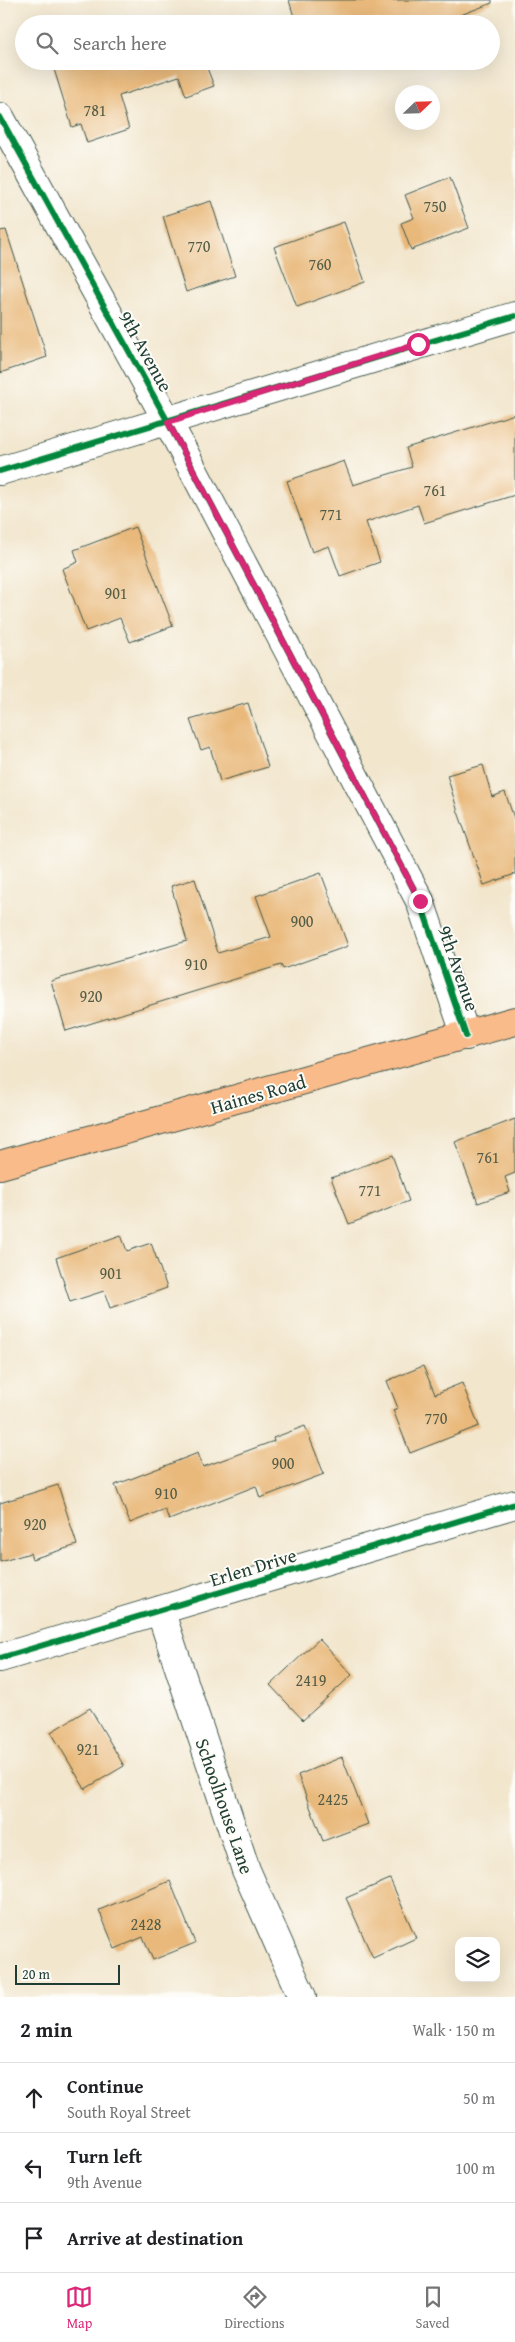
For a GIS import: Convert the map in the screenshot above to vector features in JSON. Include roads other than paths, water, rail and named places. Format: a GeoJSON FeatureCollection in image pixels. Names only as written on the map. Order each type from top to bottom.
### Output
{"type":"FeatureCollection","features":[{"type":"Feature","properties":{"kind":"main road","name":"Haines Road"},"geometry":{"type":"LineString","coordinates":[[0,1166],[515,1021]]}},
{"type":"Feature","properties":{"kind":"street","name":"9th Avenue"},"geometry":{"type":"LineString","coordinates":[[0,117],[168,422],[420,901],[466,1036]]}},
{"type":"Feature","properties":{"kind":"street"},"geometry":{"type":"LineString","coordinates":[[0,471],[515,316]]}},
{"type":"Feature","properties":{"kind":"street","name":"Erlen Drive"},"geometry":{"type":"LineString","coordinates":[[0,1658],[515,1504]]}},
{"type":"Feature","properties":{"kind":"street","name":"Schoolhouse Lane"},"geometry":{"type":"LineString","coordinates":[[160,1610],[246,1870],[302,1997]]}}]}
